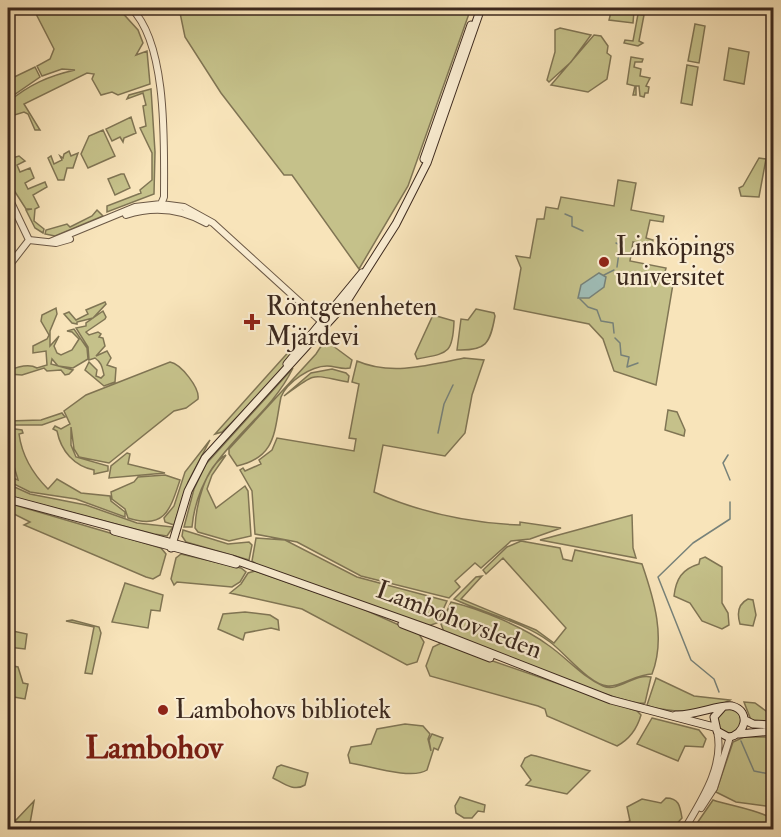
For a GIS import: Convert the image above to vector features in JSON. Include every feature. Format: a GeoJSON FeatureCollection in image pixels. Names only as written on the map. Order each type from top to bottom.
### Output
{"type":"FeatureCollection","features":[{"type":"Feature","properties":{"kind":"main road"},"geometry":{"type":"LineString","coordinates":[[174,546],[197,472],[218,442],[265,393],[355,291],[410,198],[480,8]]}},
{"type":"Feature","properties":{"kind":"main road","name":"Lambohovsleden"},"geometry":{"type":"LineString","coordinates":[[8,500],[262,570],[351,600],[552,678],[637,708],[716,729]]}},
{"type":"Feature","properties":{"kind":"main road"},"geometry":{"type":"LineString","coordinates":[[774,725],[753,724],[745,720],[738,709],[722,708],[714,717],[716,729],[730,737],[774,731]]}},
{"type":"Feature","properties":{"kind":"main road","name":"Lambohovsleden"},"geometry":{"type":"LineString","coordinates":[[661,714],[694,714],[722,708]]}},
{"type":"Feature","properties":{"kind":"main road"},"geometry":{"type":"LineString","coordinates":[[740,734],[745,720]]}},
{"type":"Feature","properties":{"kind":"street"},"geometry":{"type":"LineString","coordinates":[[131,8],[143,23],[157,60],[164,167],[161,207]]}},
{"type":"Feature","properties":{"kind":"street"},"geometry":{"type":"LineString","coordinates":[[8,196],[29,240]]}},
{"type":"Feature","properties":{"kind":"street"},"geometry":{"type":"LineString","coordinates":[[29,240],[50,242],[135,207],[161,207],[196,212],[324,324]]}},
{"type":"Feature","properties":{"kind":"street"},"geometry":{"type":"LineString","coordinates":[[9,264],[29,240]]}},
{"type":"Feature","properties":{"kind":"street"},"geometry":{"type":"LineString","coordinates":[[685,830],[710,784],[718,757],[716,729]]}},
{"type":"Feature","properties":{"kind":"street"},"geometry":{"type":"LineString","coordinates":[[685,830],[711,793],[730,737]]}},
{"type":"Feature","properties":{"kind":"shaded area"},"geometry":{"type":"Polygon","coordinates":[[[33,8],[118,8],[138,30],[143,43],[136,55],[147,51],[150,84],[118,95],[112,92],[101,95],[92,79],[94,74],[87,73],[24,104],[40,130],[35,130],[28,114],[24,112],[8,117],[8,102],[16,96],[39,82],[75,70],[62,69],[42,76],[37,66],[50,59],[54,49],[33,8]]]}},
{"type":"Feature","properties":{"kind":"shaded area"},"geometry":{"type":"Polygon","coordinates":[[[179,8],[471,8],[408,186],[359,269],[292,175],[284,175],[221,93],[185,37],[179,8]]]}},
{"type":"Feature","properties":{"kind":"shaded area"},"geometry":{"type":"Polygon","coordinates":[[[612,8],[634,11],[633,23],[609,20],[612,8]]]}},
{"type":"Feature","properties":{"kind":"shaded area"},"geometry":{"type":"Polygon","coordinates":[[[638,14],[644,15],[639,41],[643,43],[638,46],[624,43],[625,40],[633,41],[638,14]]]}},
{"type":"Feature","properties":{"kind":"shaded area"},"geometry":{"type":"Polygon","coordinates":[[[695,24],[705,26],[699,63],[688,61],[695,24]]]}},
{"type":"Feature","properties":{"kind":"shaded area"},"geometry":{"type":"Polygon","coordinates":[[[560,28],[591,35],[571,62],[549,82],[547,80],[555,52],[555,30],[560,28]]]}},
{"type":"Feature","properties":{"kind":"shaded area"},"geometry":{"type":"Polygon","coordinates":[[[594,35],[601,36],[608,46],[607,53],[611,56],[607,79],[588,92],[551,85],[594,35]]]}},
{"type":"Feature","properties":{"kind":"shaded area"},"geometry":{"type":"Polygon","coordinates":[[[729,48],[749,52],[744,84],[724,80],[729,48]]]}},
{"type":"Feature","properties":{"kind":"shaded area"},"geometry":{"type":"Polygon","coordinates":[[[631,57],[643,59],[642,62],[635,62],[634,67],[641,69],[640,76],[650,78],[646,86],[649,87],[648,93],[645,93],[644,97],[640,96],[639,86],[636,86],[636,95],[633,95],[635,86],[627,84],[631,57]]]}},
{"type":"Feature","properties":{"kind":"shaded area"},"geometry":{"type":"Polygon","coordinates":[[[687,65],[698,67],[692,105],[681,103],[687,65]]]}},
{"type":"Feature","properties":{"kind":"shaded area"},"geometry":{"type":"Polygon","coordinates":[[[35,67],[40,77],[8,99],[8,80],[35,67]]]}},
{"type":"Feature","properties":{"kind":"shaded area"},"geometry":{"type":"Polygon","coordinates":[[[151,89],[155,152],[154,194],[107,212],[107,206],[141,193],[140,190],[152,180],[152,153],[140,128],[146,126],[143,106],[146,105],[143,93],[127,99],[129,95],[151,89]]]}},
{"type":"Feature","properties":{"kind":"shaded area"},"geometry":{"type":"Polygon","coordinates":[[[131,117],[136,133],[124,138],[123,142],[120,137],[112,141],[106,129],[131,117]]]}},
{"type":"Feature","properties":{"kind":"shaded area"},"geometry":{"type":"Polygon","coordinates":[[[103,130],[115,156],[88,168],[81,154],[89,136],[103,130]]]}},
{"type":"Feature","properties":{"kind":"shaded area"},"geometry":{"type":"Polygon","coordinates":[[[8,148],[12,158],[19,156],[25,161],[17,165],[20,172],[30,168],[34,178],[25,183],[28,189],[45,182],[47,187],[33,195],[39,207],[35,209],[34,221],[44,229],[43,233],[35,228],[26,210],[32,209],[26,209],[8,181],[8,148]]]}},
{"type":"Feature","properties":{"kind":"shaded area"},"geometry":{"type":"Polygon","coordinates":[[[69,151],[71,156],[78,153],[73,168],[67,168],[64,180],[58,180],[48,158],[51,156],[54,164],[62,160],[60,156],[63,158],[64,154],[69,151]]]}},
{"type":"Feature","properties":{"kind":"shaded area"},"geometry":{"type":"Polygon","coordinates":[[[759,158],[766,159],[759,197],[741,196],[739,188],[743,186],[759,158]]]}},
{"type":"Feature","properties":{"kind":"shaded area"},"geometry":{"type":"Polygon","coordinates":[[[124,174],[130,188],[115,195],[108,179],[124,174]]]}},
{"type":"Feature","properties":{"kind":"shaded area"},"geometry":{"type":"Polygon","coordinates":[[[618,180],[636,183],[631,210],[664,216],[663,222],[650,220],[646,238],[653,240],[652,246],[633,242],[630,261],[666,268],[664,276],[674,278],[656,385],[614,371],[603,339],[589,324],[514,309],[521,268],[516,256],[530,258],[537,219],[544,219],[546,207],[558,209],[561,197],[614,206],[618,180]]]}},
{"type":"Feature","properties":{"kind":"shaded area"},"geometry":{"type":"Polygon","coordinates":[[[97,210],[103,216],[55,236],[45,234],[46,230],[67,224],[70,227],[92,216],[97,210]]]}},
{"type":"Feature","properties":{"kind":"shaded area"},"geometry":{"type":"Polygon","coordinates":[[[105,302],[106,304],[93,318],[77,322],[77,324],[72,323],[64,314],[69,312],[76,320],[88,314],[86,310],[105,302]]]}},
{"type":"Feature","properties":{"kind":"shaded area"},"geometry":{"type":"Polygon","coordinates":[[[56,308],[57,314],[50,331],[50,346],[59,336],[54,346],[57,353],[61,355],[72,350],[79,339],[72,332],[67,331],[74,329],[87,348],[88,359],[73,368],[59,366],[73,370],[65,375],[61,370],[47,371],[44,368],[22,375],[8,374],[8,371],[19,367],[37,368],[47,365],[46,351],[33,353],[33,346],[47,339],[49,335],[41,321],[42,315],[56,308]]]}},
{"type":"Feature","properties":{"kind":"shaded area"},"geometry":{"type":"Polygon","coordinates":[[[476,309],[494,313],[491,333],[485,344],[480,347],[457,350],[461,319],[468,320],[476,309]]]}},
{"type":"Feature","properties":{"kind":"shaded area"},"geometry":{"type":"Polygon","coordinates":[[[103,311],[105,319],[86,332],[89,335],[98,332],[101,334],[99,337],[103,338],[105,346],[96,356],[107,351],[111,358],[107,365],[116,368],[115,382],[104,386],[85,370],[89,362],[97,370],[96,376],[101,378],[104,375],[101,365],[95,358],[89,360],[88,347],[76,328],[86,326],[86,323],[103,311]]]}},
{"type":"Feature","properties":{"kind":"shaded area"},"geometry":{"type":"Polygon","coordinates":[[[433,315],[454,321],[450,346],[442,353],[417,359],[415,354],[433,315]]]}},
{"type":"Feature","properties":{"kind":"shaded area"},"geometry":{"type":"Polygon","coordinates":[[[325,340],[352,360],[350,368],[327,366],[314,369],[288,386],[281,397],[275,431],[267,449],[250,462],[237,466],[229,454],[229,449],[316,354],[325,340]]]}},
{"type":"Feature","properties":{"kind":"shaded area"},"geometry":{"type":"Polygon","coordinates":[[[292,348],[284,367],[274,379],[222,432],[215,434],[292,348]]]}},
{"type":"Feature","properties":{"kind":"shaded area"},"geometry":{"type":"Polygon","coordinates":[[[464,358],[484,360],[472,395],[465,433],[445,456],[383,445],[374,492],[409,506],[445,516],[482,522],[520,525],[520,522],[561,528],[530,539],[511,541],[481,568],[475,563],[455,581],[460,587],[449,598],[361,576],[297,542],[255,534],[252,491],[240,470],[243,468],[245,471],[261,464],[259,460],[272,450],[277,438],[354,451],[356,439],[349,438],[359,384],[352,382],[357,361],[383,368],[410,368],[464,358]]]}},
{"type":"Feature","properties":{"kind":"shaded area"},"geometry":{"type":"Polygon","coordinates":[[[170,362],[189,377],[196,389],[198,399],[186,408],[174,411],[109,463],[79,457],[74,449],[71,427],[71,445],[76,457],[108,466],[108,471],[94,474],[94,470],[80,465],[65,451],[57,431],[53,429],[55,426],[61,429],[70,424],[64,411],[86,395],[170,362]]]}},
{"type":"Feature","properties":{"kind":"shaded area"},"geometry":{"type":"Polygon","coordinates":[[[293,368],[281,389],[219,459],[207,478],[197,501],[192,527],[184,527],[194,489],[206,464],[293,368]]]}},
{"type":"Feature","properties":{"kind":"shaded area"},"geometry":{"type":"Polygon","coordinates":[[[332,369],[346,373],[349,376],[348,382],[314,377],[284,396],[311,373],[332,369]]]}},
{"type":"Feature","properties":{"kind":"shaded area"},"geometry":{"type":"Polygon","coordinates":[[[668,410],[677,412],[685,430],[684,436],[665,430],[668,410]]]}},
{"type":"Feature","properties":{"kind":"shaded area"},"geometry":{"type":"Polygon","coordinates":[[[62,413],[65,417],[42,425],[8,425],[8,421],[41,420],[62,413]]]}},
{"type":"Feature","properties":{"kind":"shaded area"},"geometry":{"type":"Polygon","coordinates":[[[8,428],[22,430],[23,433],[19,434],[20,442],[26,457],[33,471],[48,489],[57,479],[81,493],[110,496],[111,501],[125,512],[125,517],[76,499],[30,492],[8,481],[8,476],[18,480],[8,453],[8,428]]]}},
{"type":"Feature","properties":{"kind":"shaded area"},"geometry":{"type":"Polygon","coordinates":[[[210,440],[188,482],[174,525],[165,522],[164,518],[174,506],[185,472],[210,440]]]}},
{"type":"Feature","properties":{"kind":"shaded area"},"geometry":{"type":"Polygon","coordinates":[[[127,453],[130,454],[128,464],[165,473],[109,478],[111,466],[127,453]]]}},
{"type":"Feature","properties":{"kind":"shaded area"},"geometry":{"type":"Polygon","coordinates":[[[226,455],[212,475],[207,489],[216,508],[245,486],[248,491],[251,536],[229,541],[198,532],[195,528],[197,508],[207,477],[212,468],[226,455]]]}},
{"type":"Feature","properties":{"kind":"shaded area"},"geometry":{"type":"Polygon","coordinates":[[[165,475],[180,480],[169,508],[158,519],[140,521],[128,518],[125,509],[112,499],[111,492],[134,482],[138,477],[165,475]]]}},
{"type":"Feature","properties":{"kind":"shaded area"},"geometry":{"type":"Polygon","coordinates":[[[8,484],[30,494],[86,505],[137,523],[173,527],[167,536],[154,534],[8,496],[8,484]]]}},
{"type":"Feature","properties":{"kind":"shaded area"},"geometry":{"type":"Polygon","coordinates":[[[8,503],[161,548],[166,554],[160,575],[153,579],[146,577],[24,525],[30,522],[8,511],[8,503]]]}},
{"type":"Feature","properties":{"kind":"shaded area"},"geometry":{"type":"Polygon","coordinates":[[[632,515],[633,548],[636,558],[540,540],[632,515]]]}},
{"type":"Feature","properties":{"kind":"shaded area"},"geometry":{"type":"Polygon","coordinates":[[[183,530],[228,544],[249,542],[252,545],[249,560],[186,542],[182,536],[183,530]]]}},
{"type":"Feature","properties":{"kind":"shaded area"},"geometry":{"type":"Polygon","coordinates":[[[256,538],[285,540],[357,577],[447,601],[437,623],[428,626],[258,565],[252,561],[256,538]]]}},
{"type":"Feature","properties":{"kind":"shaded area"},"geometry":{"type":"Polygon","coordinates":[[[521,541],[560,548],[563,559],[572,561],[575,550],[642,564],[657,619],[658,647],[652,674],[613,686],[601,684],[586,675],[556,647],[539,635],[454,599],[476,577],[482,576],[461,599],[536,630],[554,643],[566,628],[503,558],[486,574],[483,570],[507,547],[521,541]]]}},
{"type":"Feature","properties":{"kind":"shaded area"},"geometry":{"type":"Polygon","coordinates":[[[181,554],[241,568],[246,572],[240,582],[232,587],[177,582],[174,585],[171,579],[176,558],[181,554]]]}},
{"type":"Feature","properties":{"kind":"shaded area"},"geometry":{"type":"Polygon","coordinates":[[[705,557],[722,567],[722,603],[728,613],[729,625],[722,629],[702,621],[690,603],[674,596],[676,585],[684,572],[699,564],[700,559],[705,557]]]}},
{"type":"Feature","properties":{"kind":"shaded area"},"geometry":{"type":"Polygon","coordinates":[[[255,571],[361,608],[419,634],[424,642],[417,662],[407,665],[302,609],[230,593],[241,584],[248,573],[255,571]]]}},
{"type":"Feature","properties":{"kind":"shaded area"},"geometry":{"type":"Polygon","coordinates":[[[125,583],[163,595],[160,611],[151,610],[148,628],[112,622],[125,583]]]}},
{"type":"Feature","properties":{"kind":"shaded area"},"geometry":{"type":"Polygon","coordinates":[[[748,599],[753,600],[756,615],[753,626],[740,624],[739,620],[740,606],[748,599]]]}},
{"type":"Feature","properties":{"kind":"shaded area"},"geometry":{"type":"Polygon","coordinates":[[[451,602],[488,614],[538,638],[603,686],[614,687],[638,678],[651,677],[645,703],[632,702],[581,686],[444,632],[441,624],[451,602]]]}},
{"type":"Feature","properties":{"kind":"shaded area"},"geometry":{"type":"Polygon","coordinates":[[[245,612],[270,615],[278,620],[279,630],[271,628],[245,633],[243,640],[218,629],[223,614],[245,612]]]}},
{"type":"Feature","properties":{"kind":"shaded area"},"geometry":{"type":"Polygon","coordinates":[[[72,620],[99,627],[101,633],[92,674],[85,673],[94,627],[66,621],[72,620]]]}},
{"type":"Feature","properties":{"kind":"shaded area"},"geometry":{"type":"Polygon","coordinates":[[[8,630],[27,634],[25,649],[8,647],[8,630]]]}},
{"type":"Feature","properties":{"kind":"shaded area"},"geometry":{"type":"Polygon","coordinates":[[[441,643],[637,711],[641,715],[629,737],[617,746],[547,716],[545,709],[538,706],[430,676],[426,666],[433,647],[441,643]]]}},
{"type":"Feature","properties":{"kind":"shaded area"},"geometry":{"type":"Polygon","coordinates":[[[8,665],[18,667],[23,683],[28,684],[25,699],[8,696],[8,665]]]}},
{"type":"Feature","properties":{"kind":"shaded area"},"geometry":{"type":"Polygon","coordinates":[[[656,678],[694,696],[730,700],[712,708],[692,711],[651,707],[647,705],[656,678]]]}},
{"type":"Feature","properties":{"kind":"shaded area"},"geometry":{"type":"Polygon","coordinates":[[[744,702],[755,703],[773,716],[773,722],[751,720],[744,702]]]}},
{"type":"Feature","properties":{"kind":"shaded area"},"geometry":{"type":"Polygon","coordinates":[[[729,709],[737,713],[741,721],[737,729],[729,733],[721,729],[717,721],[721,713],[729,709]]]}},
{"type":"Feature","properties":{"kind":"shaded area"},"geometry":{"type":"Polygon","coordinates":[[[652,718],[699,730],[706,739],[703,747],[685,746],[678,761],[637,744],[652,718]]]}},
{"type":"Feature","properties":{"kind":"shaded area"},"geometry":{"type":"Polygon","coordinates":[[[405,724],[423,726],[430,734],[428,739],[431,751],[429,740],[432,734],[443,738],[438,750],[434,748],[427,770],[411,774],[350,763],[348,755],[351,747],[371,744],[377,729],[405,724]]]}},
{"type":"Feature","properties":{"kind":"shaded area"},"geometry":{"type":"Polygon","coordinates":[[[744,737],[773,737],[773,807],[736,802],[716,792],[733,742],[744,737]]]}},
{"type":"Feature","properties":{"kind":"shaded area"},"geometry":{"type":"Polygon","coordinates":[[[531,755],[590,771],[567,794],[526,785],[531,780],[521,766],[525,758],[531,755]]]}},
{"type":"Feature","properties":{"kind":"shaded area"},"geometry":{"type":"Polygon","coordinates":[[[281,765],[308,773],[305,785],[297,788],[273,778],[277,767],[281,765]]]}},
{"type":"Feature","properties":{"kind":"shaded area"},"geometry":{"type":"Polygon","coordinates":[[[460,797],[485,805],[484,812],[478,811],[472,818],[464,818],[456,813],[455,806],[460,797]]]}},
{"type":"Feature","properties":{"kind":"shaded area"},"geometry":{"type":"Polygon","coordinates":[[[666,798],[676,801],[682,818],[672,829],[603,829],[630,821],[627,807],[642,799],[661,803],[666,798]]]}},
{"type":"Feature","properties":{"kind":"shaded area"},"geometry":{"type":"Polygon","coordinates":[[[713,800],[767,816],[773,819],[773,829],[693,829],[713,800]]]}},
{"type":"Feature","properties":{"kind":"shaded area"},"geometry":{"type":"Polygon","coordinates":[[[34,801],[29,829],[8,829],[8,821],[16,820],[34,801]]]}},
{"type":"Feature","properties":{"kind":"water"},"geometry":{"type":"Polygon","coordinates":[[[599,273],[606,277],[604,287],[589,298],[578,298],[581,285],[599,273]]]}},
{"type":"Feature","properties":{"kind":"waterway"},"geometry":{"type":"LineString","coordinates":[[565,214],[572,217],[572,226],[583,231]]}},
{"type":"Feature","properties":{"kind":"waterway"},"geometry":{"type":"LineString","coordinates":[[616,243],[620,245],[617,267]]}},
{"type":"Feature","properties":{"kind":"waterway"},"geometry":{"type":"LineString","coordinates":[[604,275],[614,270]]}},
{"type":"Feature","properties":{"kind":"waterway"},"geometry":{"type":"LineString","coordinates":[[580,299],[588,307],[597,310],[601,321],[613,323],[614,333]]}},
{"type":"Feature","properties":{"kind":"waterway"},"geometry":{"type":"LineString","coordinates":[[615,338],[620,343],[621,355],[629,357],[627,367],[638,363]]}},
{"type":"Feature","properties":{"kind":"waterway"},"geometry":{"type":"LineString","coordinates":[[438,433],[444,404],[453,385]]}},
{"type":"Feature","properties":{"kind":"waterway"},"geometry":{"type":"LineString","coordinates":[[728,455],[723,463],[730,480]]}},
{"type":"Feature","properties":{"kind":"waterway"},"geometry":{"type":"LineString","coordinates":[[719,692],[714,679],[691,660],[658,577],[693,543],[730,519],[730,502]]}},
{"type":"Feature","properties":{"kind":"waterway"},"geometry":{"type":"LineString","coordinates":[[741,741],[754,771],[774,775]]}},
{"type":"Feature","properties":{"kind":"place","name":"Linköpings universitet"},"geometry":{"type":"Point","coordinates":[604,262]}},
{"type":"Feature","properties":{"kind":"place","name":"Röntgenenheten Mjärdevi"},"geometry":{"type":"Point","coordinates":[252,322]}},
{"type":"Feature","properties":{"kind":"place","name":"Lambohovs bibliotek"},"geometry":{"type":"Point","coordinates":[163,710]}},
{"type":"Feature","properties":{"kind":"district","name":"Lambohov"},"geometry":{"type":"Point","coordinates":[154,748]}}]}
